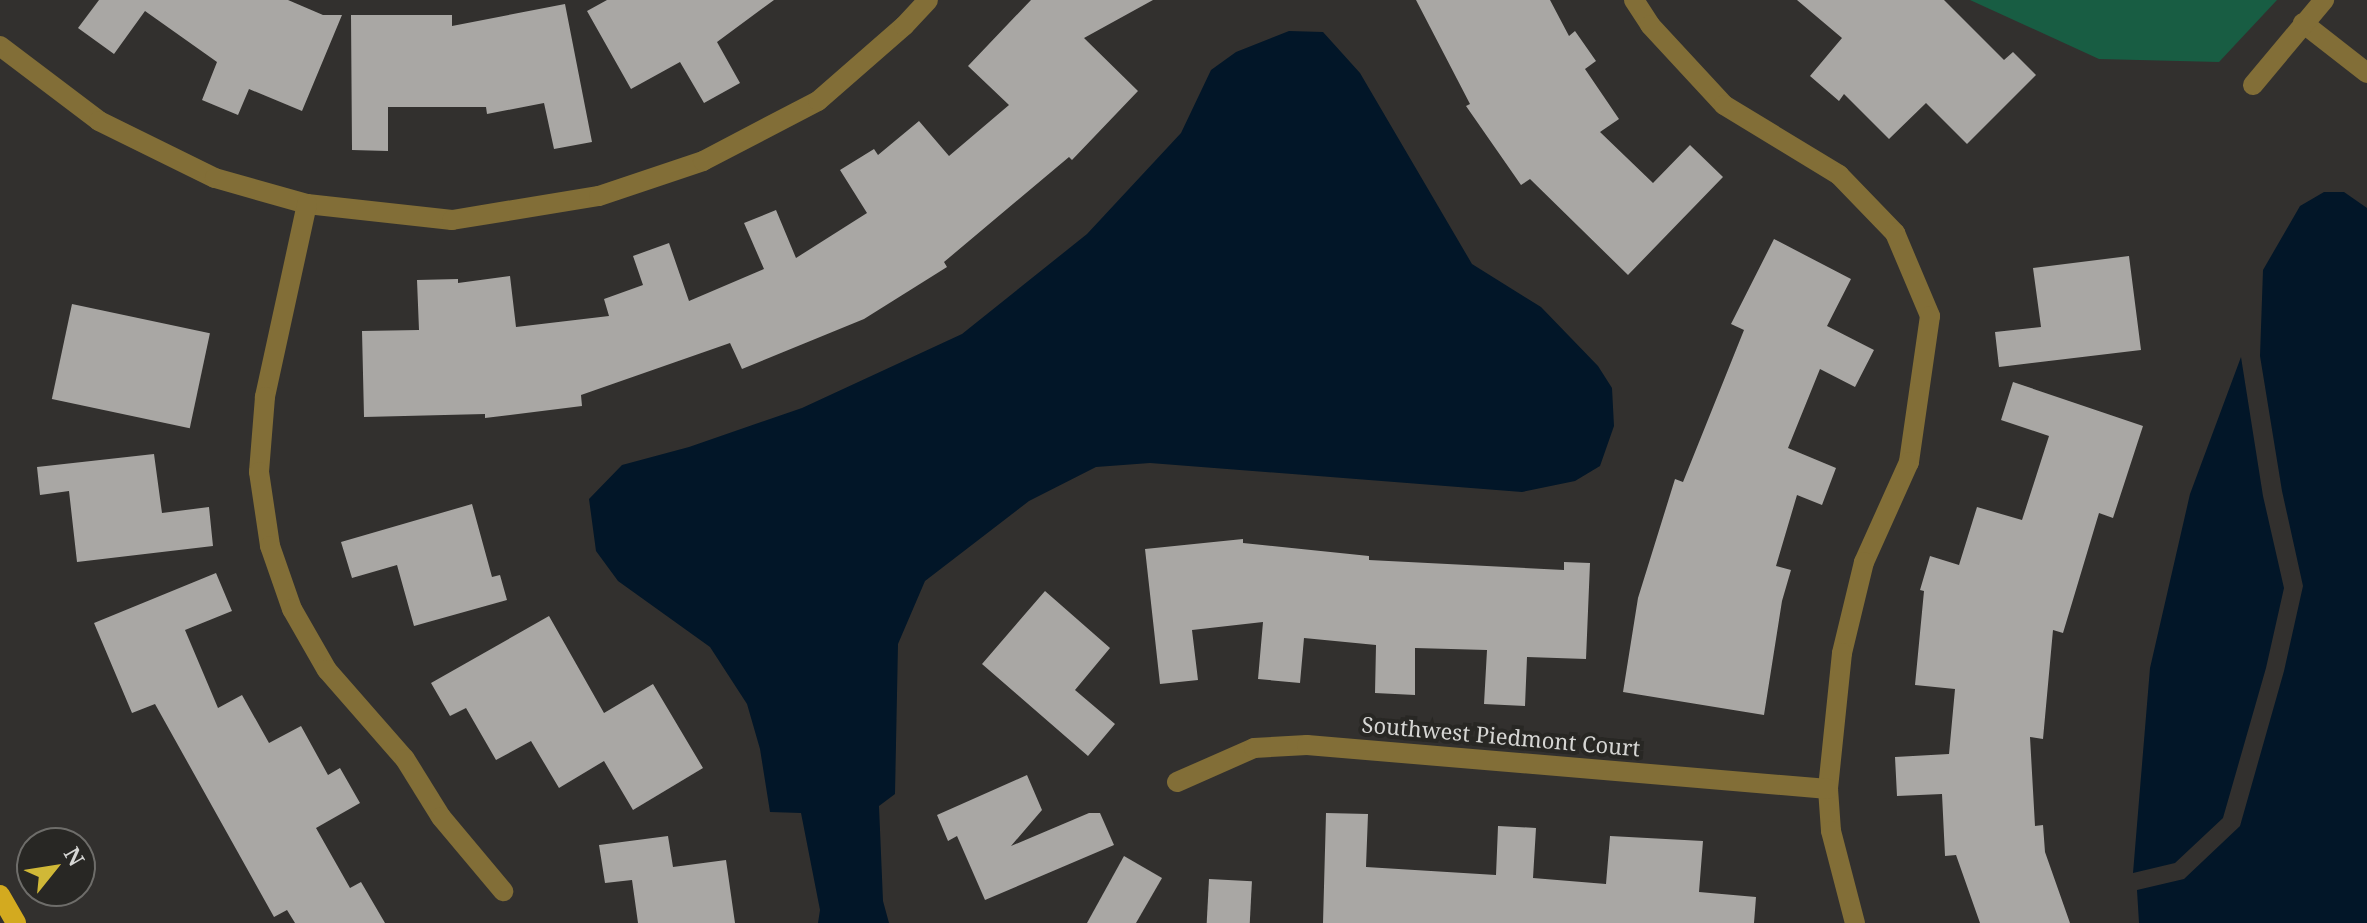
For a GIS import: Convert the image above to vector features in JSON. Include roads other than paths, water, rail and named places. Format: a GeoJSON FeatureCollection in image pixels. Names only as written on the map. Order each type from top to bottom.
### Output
{"type":"FeatureCollection","features":[{"type":"Feature","properties":{"kind":"main road"},"geometry":{"type":"LineString","coordinates":[[0,895],[16,923]]}},
{"type":"Feature","properties":{"kind":"street"},"geometry":{"type":"LineString","coordinates":[[0,46],[99,121],[215,178],[307,204],[452,220],[599,196],[703,161],[818,101],[904,26],[928,0]]}},
{"type":"Feature","properties":{"kind":"street"},"geometry":{"type":"LineString","coordinates":[[1634,0],[1650,25],[1724,105],[1839,175],[1895,233],[1930,316],[1909,462],[1864,562],[1842,653],[1828,789],[1831,831],[1855,923]]}},
{"type":"Feature","properties":{"kind":"street"},"geometry":{"type":"LineString","coordinates":[[2253,85],[2324,0]]}},
{"type":"Feature","properties":{"kind":"street"},"geometry":{"type":"LineString","coordinates":[[2303,23],[2367,73]]}},
{"type":"Feature","properties":{"kind":"street"},"geometry":{"type":"LineString","coordinates":[[307,204],[265,397],[259,472],[270,546],[292,609],[327,670],[405,759],[441,817],[503,891]]}},
{"type":"Feature","properties":{"kind":"street","name":"Southwest Piedmont Court"},"geometry":{"type":"LineString","coordinates":[[1177,782],[1254,748],[1307,745],[1828,789]]}},
{"type":"Feature","properties":{"kind":"water"},"geometry":{"type":"Polygon","coordinates":[[[1289,31],[1323,32],[1360,73],[1472,264],[1541,307],[1598,366],[1612,388],[1614,426],[1600,466],[1575,481],[1522,492],[1150,463],[1096,467],[1029,501],[925,581],[898,644],[895,794],[879,806],[883,901],[889,923],[818,923],[820,910],[801,813],[770,812],[760,749],[747,704],[710,647],[618,581],[596,551],[589,499],[622,465],[689,447],[802,408],[962,334],[1087,234],[1181,133],[1211,70],[1236,52],[1289,31]]]}},
{"type":"Feature","properties":{"kind":"water"},"geometry":{"type":"Polygon","coordinates":[[[2324,192],[2344,192],[2367,208],[2367,923],[2139,923],[2137,890],[2184,879],[2240,826],[2284,671],[2303,586],[2282,491],[2260,356],[2263,270],[2300,206],[2324,192]]]}},
{"type":"Feature","properties":{"kind":"water"},"geometry":{"type":"Polygon","coordinates":[[[2241,357],[2263,496],[2284,588],[2266,668],[2223,818],[2175,863],[2133,873],[2150,668],[2190,494],[2241,357]]]}}]}
